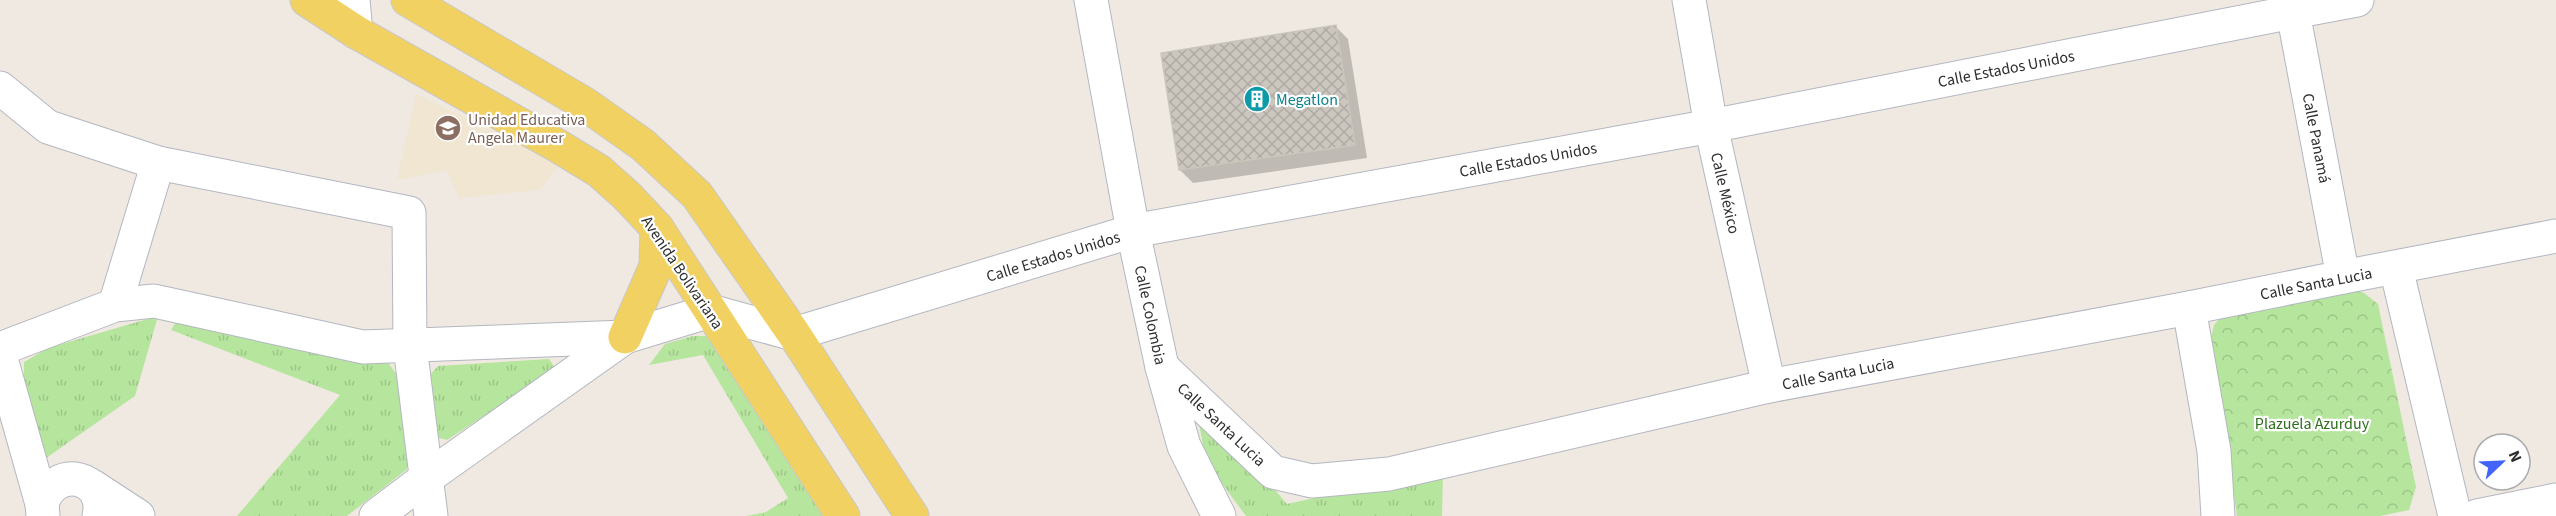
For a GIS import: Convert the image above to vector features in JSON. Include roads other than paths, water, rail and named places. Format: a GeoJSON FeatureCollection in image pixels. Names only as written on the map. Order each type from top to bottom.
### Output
{"type":"FeatureCollection","features":[{"type":"Feature","properties":{"kind":"main road","name":"Avenida Bolivariana"},"geometry":{"type":"LineString","coordinates":[[307,0],[356,32],[558,146],[598,171],[627,196],[657,228],[843,516]]}},
{"type":"Feature","properties":{"kind":"main road"},"geometry":{"type":"LineString","coordinates":[[408,0],[585,104],[643,145],[697,195],[794,334],[912,516]]}},
{"type":"Feature","properties":{"kind":"main road"},"geometry":{"type":"LineString","coordinates":[[625,337],[656,266],[657,228]]}},
{"type":"Feature","properties":{"kind":"street"},"geometry":{"type":"LineString","coordinates":[[353,0],[356,32]]}},
{"type":"Feature","properties":{"kind":"street","name":"Calle Colombia"},"geometry":{"type":"LineString","coordinates":[[1091,0],[1133,231],[1162,367],[1184,446],[1219,516]]}},
{"type":"Feature","properties":{"kind":"street","name":"Calle México"},"geometry":{"type":"LineString","coordinates":[[1689,0],[1711,126],[1769,386]]}},
{"type":"Feature","properties":{"kind":"street","name":"Calle Estados Unidos"},"geometry":{"type":"LineString","coordinates":[[794,334],[1133,231],[1711,126],[2292,6],[2356,0]]}},
{"type":"Feature","properties":{"kind":"street","name":"Calle Panamá"},"geometry":{"type":"LineString","coordinates":[[2292,6],[2343,277]]}},
{"type":"Feature","properties":{"kind":"street"},"geometry":{"type":"LineString","coordinates":[[0,88],[48,127],[158,163],[409,213],[410,346],[431,516]]}},
{"type":"Feature","properties":{"kind":"street"},"geometry":{"type":"LineString","coordinates":[[115,305],[158,163]]}},
{"type":"Feature","properties":{"kind":"street","name":"Calle Santa Lucia"},"geometry":{"type":"LineString","coordinates":[[1162,367],[1273,472],[1312,481],[1389,474],[1769,386],[2189,308],[2556,236]]}},
{"type":"Feature","properties":{"kind":"street"},"geometry":{"type":"LineString","coordinates":[[2396,268],[2455,516]]}},
{"type":"Feature","properties":{"kind":"street"},"geometry":{"type":"LineString","coordinates":[[0,350],[115,305],[154,301],[363,347],[625,337],[710,311],[794,334]]}},
{"type":"Feature","properties":{"kind":"street"},"geometry":{"type":"LineString","coordinates":[[2189,308],[2214,451],[2218,516]]}},
{"type":"Feature","properties":{"kind":"street"},"geometry":{"type":"LineString","coordinates":[[376,516],[625,337]]}},
{"type":"Feature","properties":{"kind":"street"},"geometry":{"type":"LineString","coordinates":[[0,355],[42,510]]}},
{"type":"Feature","properties":{"kind":"street"},"geometry":{"type":"LineString","coordinates":[[25,448],[105,503]]}},
{"type":"Feature","properties":{"kind":"street"},"geometry":{"type":"LineString","coordinates":[[42,510],[45,495],[58,481],[105,503]]}},
{"type":"Feature","properties":{"kind":"street"},"geometry":{"type":"LineString","coordinates":[[2477,516],[2556,500]]}},
{"type":"Feature","properties":{"kind":"place","name":"Megatlon"},"geometry":{"type":"Point","coordinates":[1257,99]}},
{"type":"Feature","properties":{"kind":"place","name":"Unidad Educativa Angela Maurer"},"geometry":{"type":"Point","coordinates":[448,128]}},
{"type":"Feature","properties":{"kind":"park label","name":"Plazuela Azurduy"},"geometry":{"type":"Point","coordinates":[2312,423]}}]}
